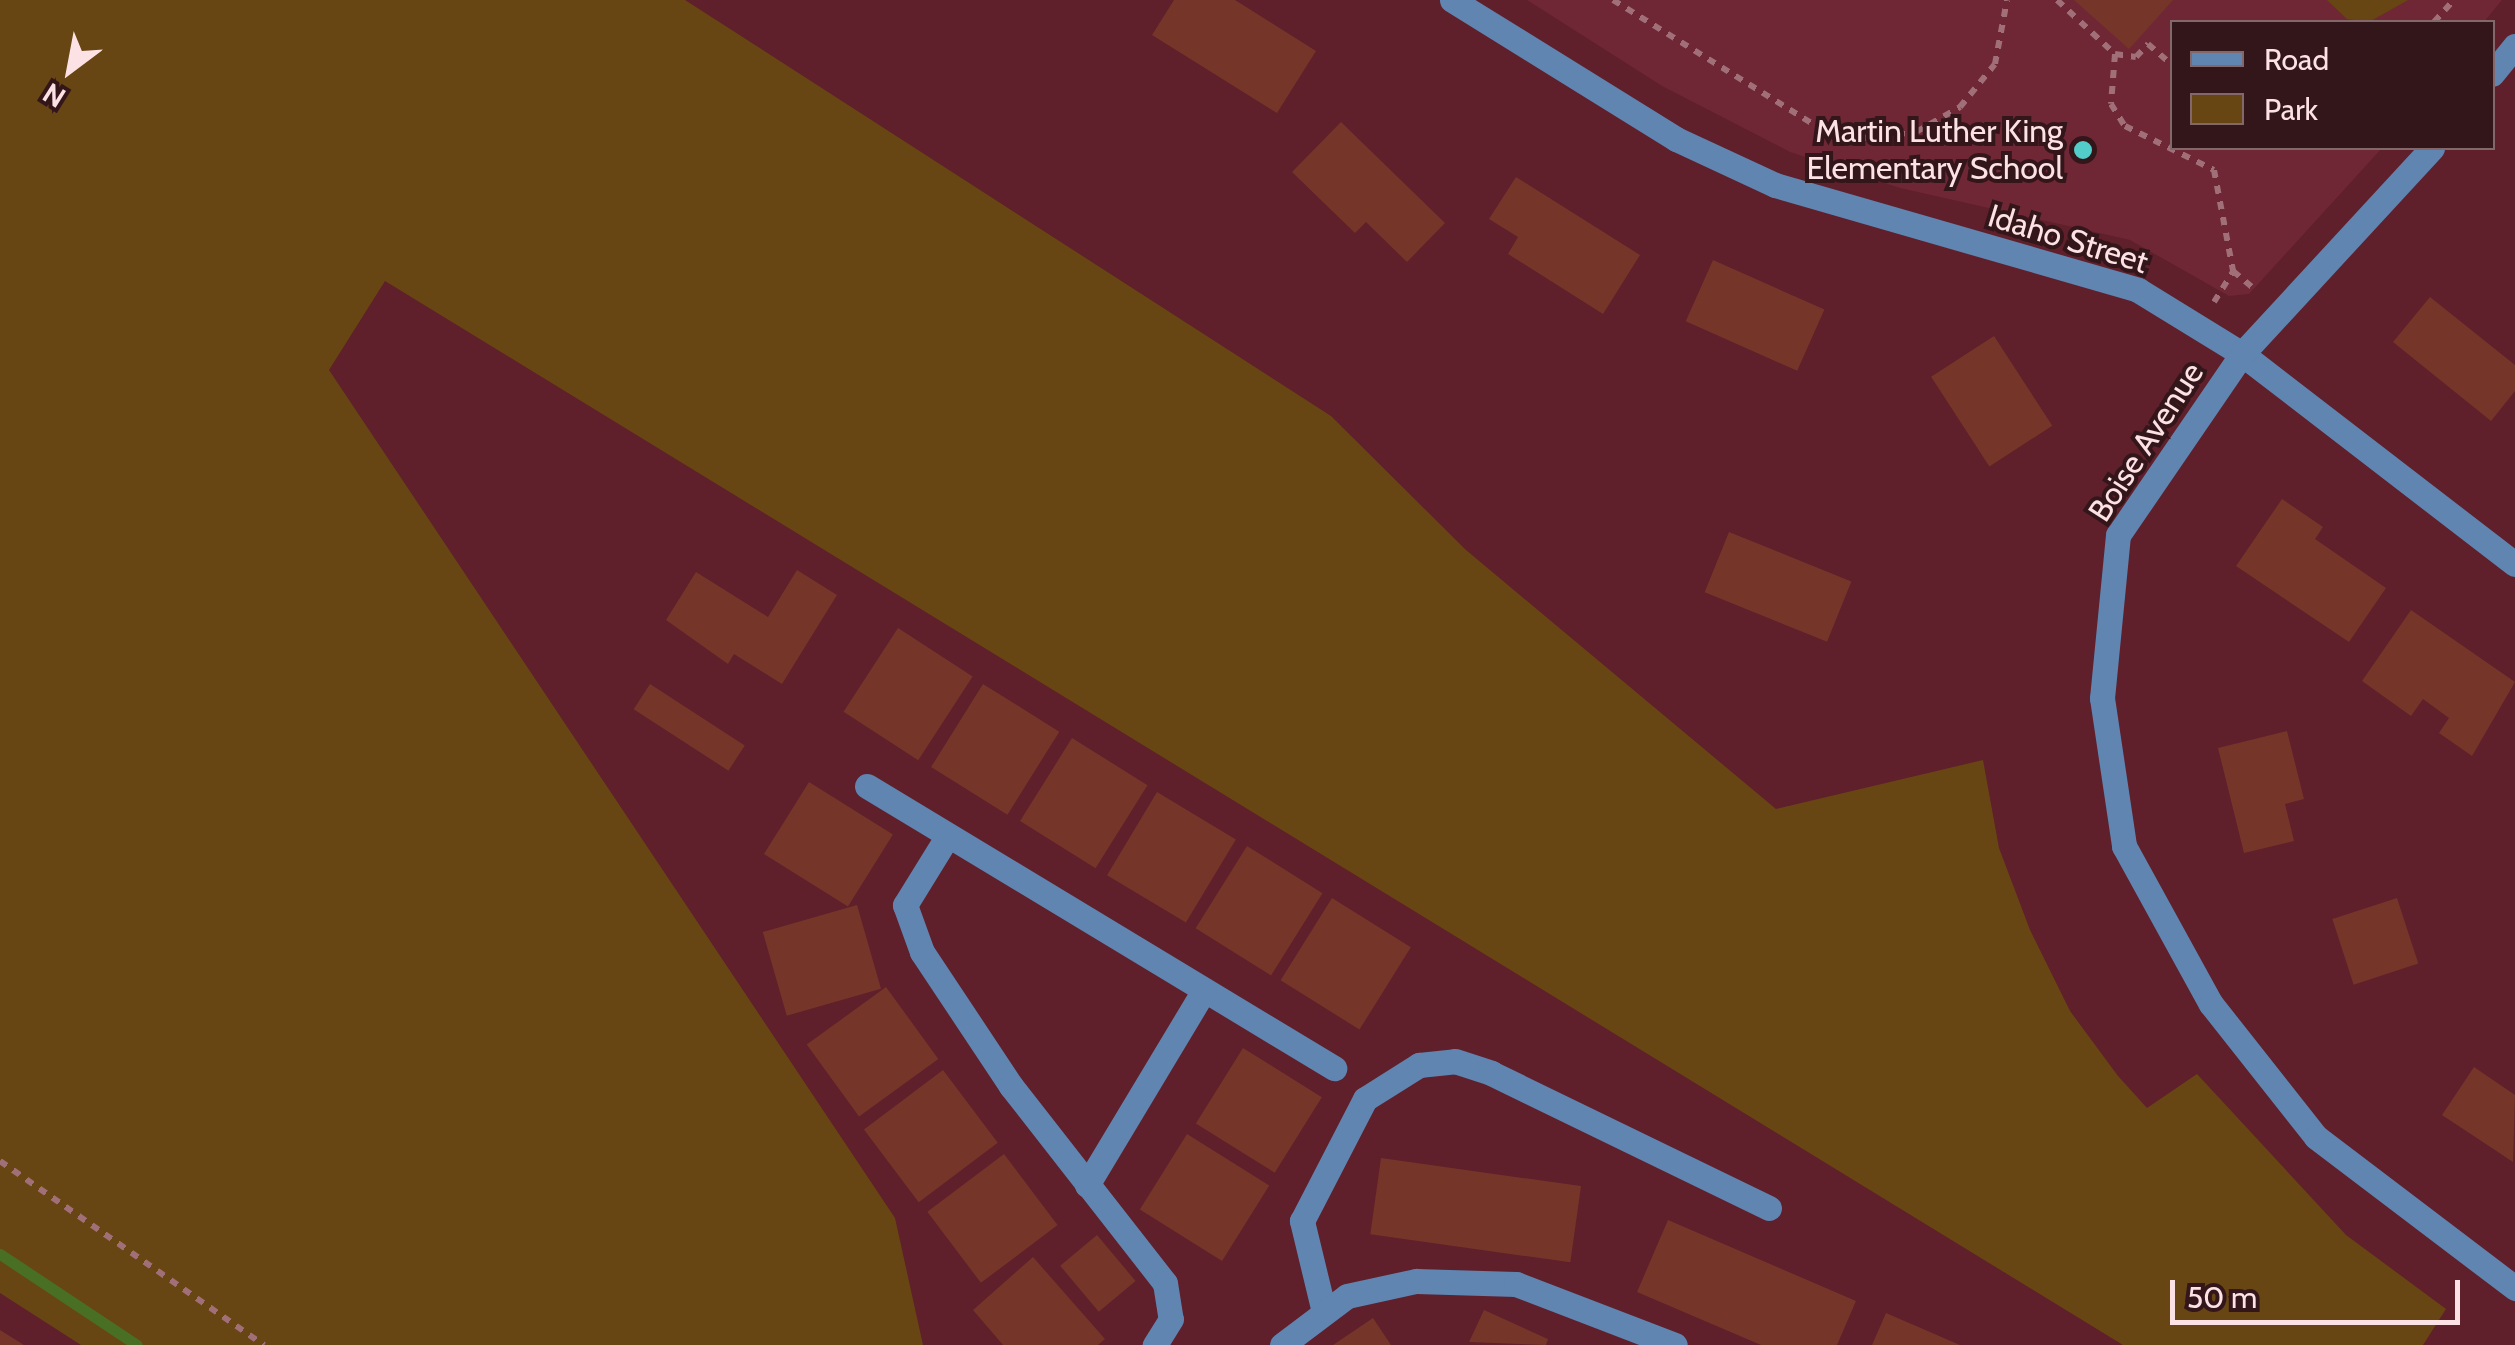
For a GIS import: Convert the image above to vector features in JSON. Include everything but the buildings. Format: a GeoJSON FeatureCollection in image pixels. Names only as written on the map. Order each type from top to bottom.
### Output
{"type":"FeatureCollection","features":[{"type":"Feature","properties":{"kind":"street","name":"Idaho Street"},"geometry":{"type":"LineString","coordinates":[[1452,0],[1676,139],[1775,185],[2138,290],[2242,354],[2515,564]]}},
{"type":"Feature","properties":{"kind":"street"},"geometry":{"type":"LineString","coordinates":[[2495,70],[2515,46]]}},
{"type":"Feature","properties":{"kind":"street","name":"Boise Avenue"},"geometry":{"type":"LineString","coordinates":[[2430,150],[2242,354],[2118,535],[2102,698],[2124,846],[2210,1004],[2316,1137],[2515,1288]]}},
{"type":"Feature","properties":{"kind":"street"},"geometry":{"type":"LineString","coordinates":[[866,786],[1334,1068]]}},
{"type":"Feature","properties":{"kind":"street"},"geometry":{"type":"LineString","coordinates":[[948,837],[905,906],[922,952],[1086,1185],[1165,1283],[1171,1319],[1155,1345]]}},
{"type":"Feature","properties":{"kind":"street"},"geometry":{"type":"LineString","coordinates":[[1086,1185],[1204,990]]}},
{"type":"Feature","properties":{"kind":"street"},"geometry":{"type":"LineString","coordinates":[[1324,1312],[1302,1221],[1366,1098],[1419,1065],[1455,1061],[1491,1073],[1770,1208]]}},
{"type":"Feature","properties":{"kind":"street"},"geometry":{"type":"LineString","coordinates":[[1282,1345],[1346,1296],[1416,1281],[1516,1284],[1675,1345]]}},
{"type":"Feature","properties":{"kind":"path"},"geometry":{"type":"LineString","coordinates":[[1613,0],[1816,126],[1865,138],[1916,132],[1960,107],[1994,64],[2007,0]]}},
{"type":"Feature","properties":{"kind":"path"},"geometry":{"type":"LineString","coordinates":[[2057,0],[2115,54],[2136,57],[2148,44],[2170,63]]}},
{"type":"Feature","properties":{"kind":"path"},"geometry":{"type":"LineString","coordinates":[[2436,20],[2454,0]]}},
{"type":"Feature","properties":{"kind":"path"},"geometry":{"type":"LineString","coordinates":[[2115,54],[2117,116],[2170,148]]}},
{"type":"Feature","properties":{"kind":"path"},"geometry":{"type":"LineString","coordinates":[[2173,150],[2219,178],[2232,271],[2199,327]]}},
{"type":"Feature","properties":{"kind":"path"},"geometry":{"type":"LineString","coordinates":[[2232,271],[2281,312]]}},
{"type":"Feature","properties":{"kind":"path"},"geometry":{"type":"LineString","coordinates":[[0,1161],[264,1345]]}},
{"type":"Feature","properties":{"kind":"shaded area","name":"Martin Luther King Elementary School"},"geometry":{"type":"Polygon","coordinates":[[[1527,0],[2502,0],[2486,20],[2170,20],[2170,150],[2380,150],[2249,294],[2229,296],[2130,240],[1900,188],[1790,152],[1662,86],[1527,0]]]}},
{"type":"Feature","properties":{"kind":"green space"},"geometry":{"type":"Polygon","coordinates":[[[0,0],[685,0],[1331,416],[1466,550],[1776,809],[1983,760],[1999,848],[2030,930],[2070,1011],[2118,1076],[2147,1108],[2197,1074],[2346,1235],[2446,1309],[2423,1345],[2123,1345],[385,281],[329,370],[895,1218],[923,1345],[81,1345],[0,1293],[0,0]]]}},
{"type":"Feature","properties":{"kind":"green space"},"geometry":{"type":"Polygon","coordinates":[[[2327,0],[2408,0],[2373,20],[2347,19],[2327,0]]]}},
{"type":"Feature","properties":{"kind":"waterway"},"geometry":{"type":"LineString","coordinates":[[0,1254],[137,1345]]}},
{"type":"Feature","properties":{"kind":"place","name":"Martin Luther King Elementary School"},"geometry":{"type":"Point","coordinates":[2083,150]}}]}
